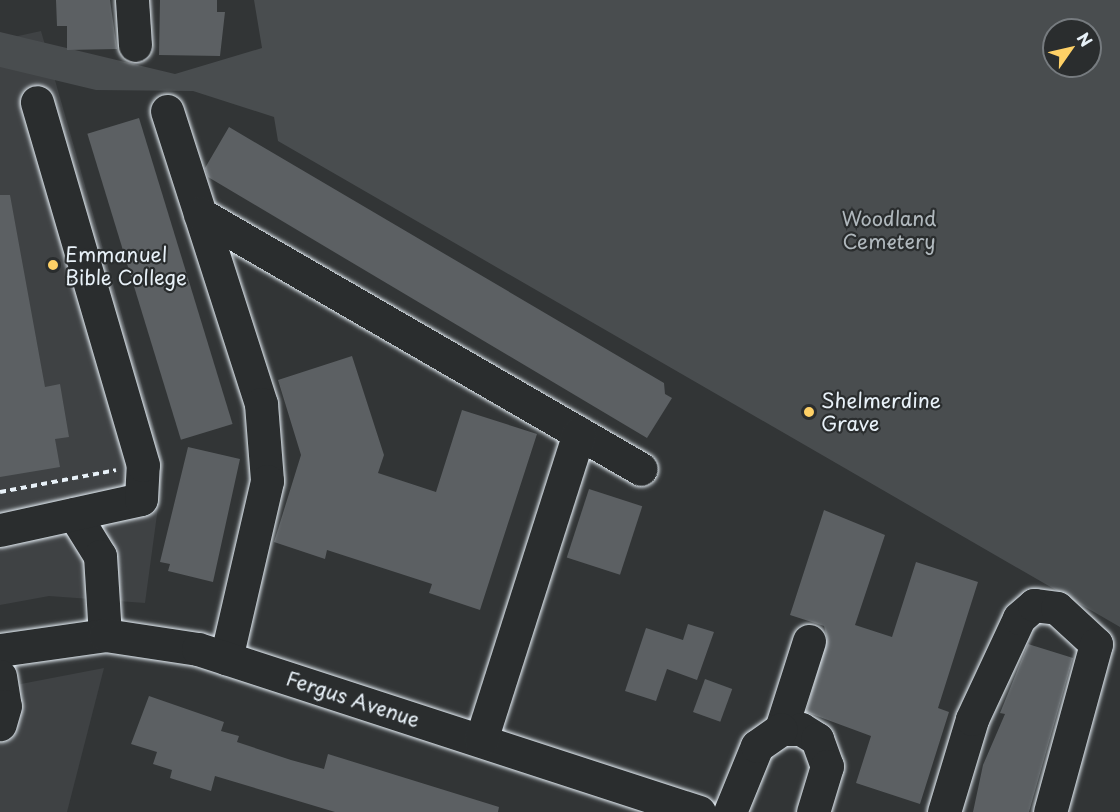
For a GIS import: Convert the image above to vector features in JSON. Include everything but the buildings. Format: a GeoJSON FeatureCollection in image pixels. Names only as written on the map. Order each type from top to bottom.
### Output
{"type":"FeatureCollection","features":[{"type":"Feature","properties":{"kind":"street"},"geometry":{"type":"LineString","coordinates":[[132,0],[135,45]]}},
{"type":"Feature","properties":{"kind":"street"},"geometry":{"type":"LineString","coordinates":[[0,530],[141,499],[143,465],[37,102]]}},
{"type":"Feature","properties":{"kind":"street"},"geometry":{"type":"LineString","coordinates":[[167,111],[261,404],[267,481],[226,658]]}},
{"type":"Feature","properties":{"kind":"street"},"geometry":{"type":"LineString","coordinates":[[200,214],[641,469]]}},
{"type":"Feature","properties":{"kind":"street"},"geometry":{"type":"LineString","coordinates":[[225,290],[242,269],[269,254]]}},
{"type":"Feature","properties":{"kind":"street"},"geometry":{"type":"LineString","coordinates":[[480,740],[579,433]]}},
{"type":"Feature","properties":{"kind":"street"},"geometry":{"type":"LineString","coordinates":[[74,514],[100,555],[105,635]]}},
{"type":"Feature","properties":{"kind":"street"},"geometry":{"type":"LineString","coordinates":[[944,812],[972,719],[1019,618],[1034,605],[1057,608],[1096,644],[1050,812]]}},
{"type":"Feature","properties":{"kind":"street","name":"Fergus Avenue"},"geometry":{"type":"LineString","coordinates":[[0,650],[105,635],[226,658],[480,740],[661,806],[699,812]]}},
{"type":"Feature","properties":{"kind":"street"},"geometry":{"type":"LineString","coordinates":[[781,729],[809,641]]}},
{"type":"Feature","properties":{"kind":"street"},"geometry":{"type":"LineString","coordinates":[[0,676],[5,706],[0,724]]}},
{"type":"Feature","properties":{"kind":"street"},"geometry":{"type":"LineString","coordinates":[[730,812],[757,746],[781,729],[801,729],[817,739],[826,766],[813,812]]}},
{"type":"Feature","properties":{"kind":"path"},"geometry":{"type":"LineString","coordinates":[[0,492],[143,465]]}},
{"type":"Feature","properties":{"kind":"shaded area","name":"Emmanuel Bible College"},"geometry":{"type":"Polygon","coordinates":[[[41,31],[164,463],[145,603],[49,596],[0,605],[0,40],[41,31]]]}},
{"type":"Feature","properties":{"kind":"shaded area"},"geometry":{"type":"Polygon","coordinates":[[[104,668],[67,812],[0,812],[0,688],[104,668]]]}},
{"type":"Feature","properties":{"kind":"green space","name":"Woodland Cemetery"},"geometry":{"type":"Polygon","coordinates":[[[254,0],[1120,0],[1120,627],[278,141],[274,117],[193,91],[96,90],[0,67],[0,32],[175,74],[262,48],[254,0]]]}},
{"type":"Feature","properties":{"kind":"place","name":"Emmanuel Bible College"},"geometry":{"type":"Point","coordinates":[53,265]}},
{"type":"Feature","properties":{"kind":"place","name":"Shelmerdine Grave"},"geometry":{"type":"Point","coordinates":[809,412]}}]}
